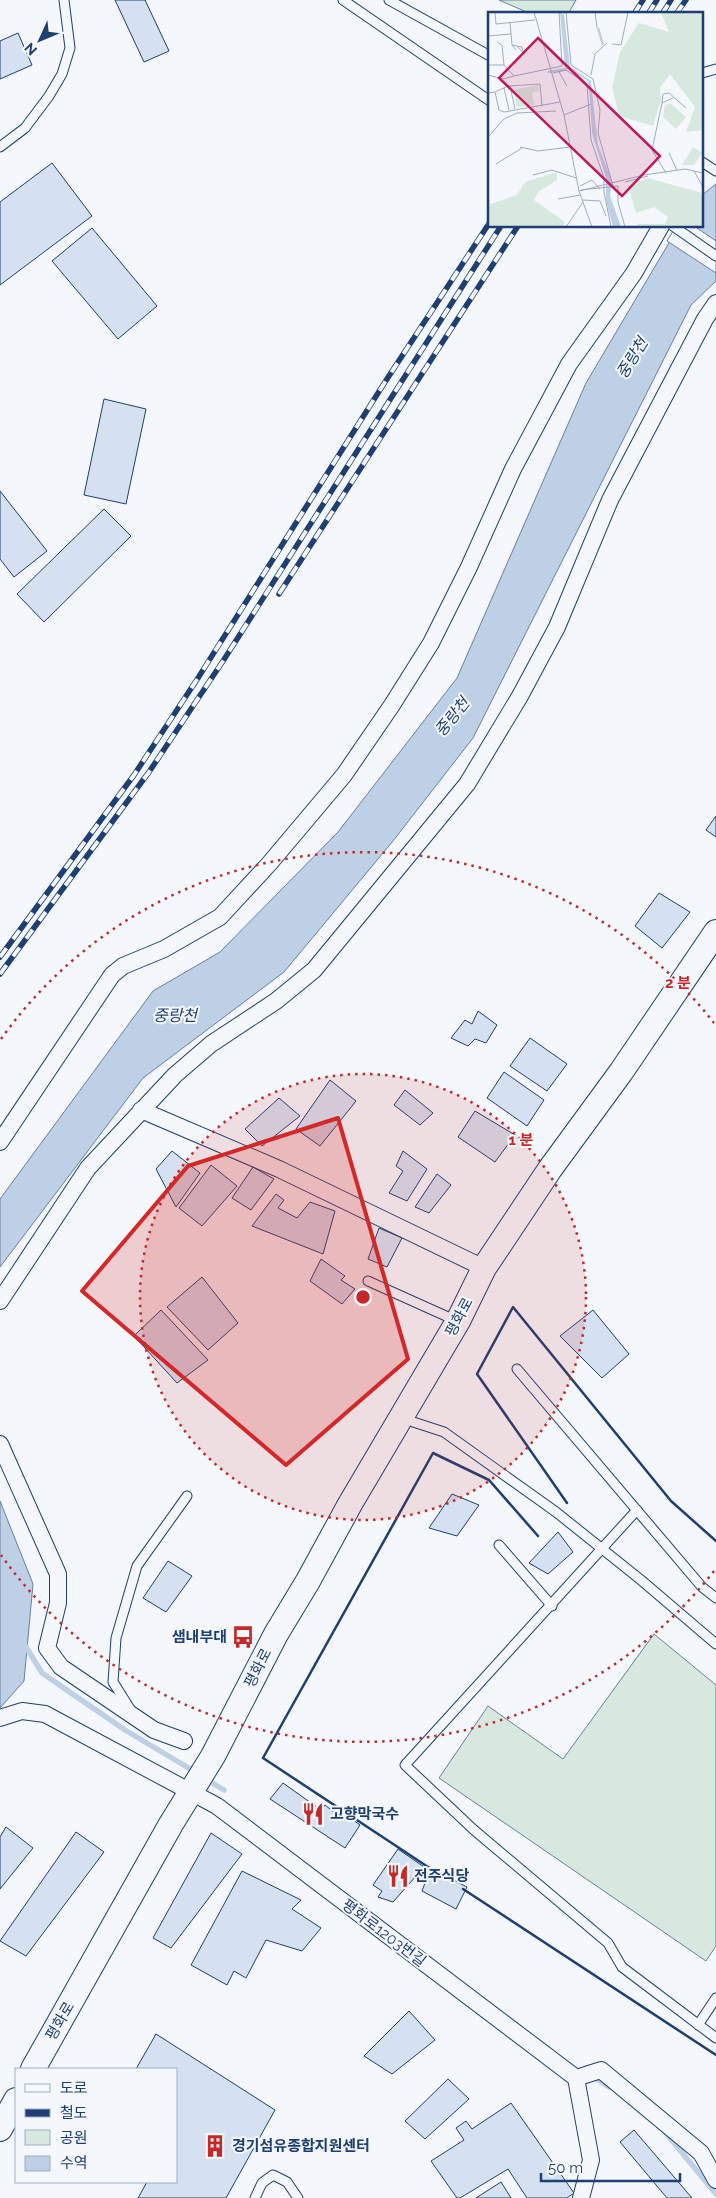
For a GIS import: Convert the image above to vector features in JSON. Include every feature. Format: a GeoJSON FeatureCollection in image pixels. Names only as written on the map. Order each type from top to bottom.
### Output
{"type":"FeatureCollection","features":[{"type":"Feature","properties":{"kind":"main road","name":"평화로"},"geometry":{"type":"LineString","coordinates":[[34,2068],[197,1781],[276,1634],[458,1321],[484,1268],[550,1169],[621,1072],[716,932]]}},
{"type":"Feature","properties":{"kind":"main road"},"geometry":{"type":"LineString","coordinates":[[0,2130],[15,2102]]}},
{"type":"Feature","properties":{"kind":"street"},"geometry":{"type":"LineString","coordinates":[[0,1142],[112,975],[123,966],[164,949],[220,917],[269,864],[344,774],[392,705],[430,643],[469,567],[513,469],[569,364],[634,273],[660,228]]}},
{"type":"Feature","properties":{"kind":"street"},"geometry":{"type":"LineString","coordinates":[[0,1300],[88,1168],[175,1075],[211,1044],[276,1001],[314,970],[467,784],[520,696],[557,628],[610,500],[705,319],[716,304]]}},
{"type":"Feature","properties":{"kind":"street"},"geometry":{"type":"LineString","coordinates":[[141,1110],[279,1169],[484,1268]]}},
{"type":"Feature","properties":{"kind":"street"},"geometry":{"type":"LineString","coordinates":[[0,1444],[58,1574],[58,1603],[47,1648],[61,1667],[154,1730],[184,1741]]}},
{"type":"Feature","properties":{"kind":"street","name":"평화로1203번길"},"geometry":{"type":"LineString","coordinates":[[0,1718],[22,1710],[45,1714],[197,1781],[216,1806],[576,2078]]}},
{"type":"Feature","properties":{"kind":"street"},"geometry":{"type":"LineString","coordinates":[[581,2198],[591,2160],[576,2078],[601,2070],[701,2153],[716,2180]]}},
{"type":"Feature","properties":{"kind":"lane"},"geometry":{"type":"LineString","coordinates":[[0,147],[25,128],[49,96],[62,74],[70,48],[64,0]]}},
{"type":"Feature","properties":{"kind":"lane"},"geometry":{"type":"LineString","coordinates":[[343,0],[488,100]]}},
{"type":"Feature","properties":{"kind":"lane"},"geometry":{"type":"LineString","coordinates":[[389,0],[488,55]]}},
{"type":"Feature","properties":{"kind":"lane"},"geometry":{"type":"LineString","coordinates":[[676,228],[716,256]]}},
{"type":"Feature","properties":{"kind":"lane"},"geometry":{"type":"LineString","coordinates":[[368,1282],[458,1321]]}},
{"type":"Feature","properties":{"kind":"lane"},"geometry":{"type":"LineString","coordinates":[[517,1369],[702,1587],[716,1598]]}},
{"type":"Feature","properties":{"kind":"lane"},"geometry":{"type":"LineString","coordinates":[[401,1418],[444,1432],[556,1512],[716,1644]]}},
{"type":"Feature","properties":{"kind":"lane"},"geometry":{"type":"LineString","coordinates":[[136,1717],[113,1682],[116,1638],[137,1566],[187,1496]]}},
{"type":"Feature","properties":{"kind":"lane"},"geometry":{"type":"LineString","coordinates":[[637,1510],[552,1606],[405,1765],[474,1830],[608,1943],[622,1967],[716,2038]]}},
{"type":"Feature","properties":{"kind":"lane"},"geometry":{"type":"LineString","coordinates":[[499,1545],[552,1606]]}},
{"type":"Feature","properties":{"kind":"lane"},"geometry":{"type":"LineString","coordinates":[[698,2025],[716,1998]]}},
{"type":"Feature","properties":{"kind":"lane"},"geometry":{"type":"LineString","coordinates":[[255,2198],[262,2183],[273,2175],[288,2182],[298,2198]]}},
{"type":"Feature","properties":{"kind":"highlighted area"},"geometry":{"type":"Polygon","coordinates":[[[338,1118],[408,1359],[286,1465],[82,1291],[188,1166],[338,1118]]]}},
{"type":"Feature","properties":{"kind":"green space"},"geometry":{"type":"Polygon","coordinates":[[[499,0],[576,0],[569,12],[526,12],[499,0]]]}},
{"type":"Feature","properties":{"kind":"green space"},"geometry":{"type":"Polygon","coordinates":[[[654,1634],[716,1685],[716,1946],[706,1961],[439,1778],[488,1706],[563,1759],[654,1634]]]}},
{"type":"Feature","properties":{"kind":"water","name":"중랑천"},"geometry":{"type":"Polygon","coordinates":[[[716,184],[716,281],[691,305],[473,738],[393,841],[284,972],[143,1078],[0,1267],[0,1199],[153,991],[220,952],[338,832],[457,678],[586,383],[678,228],[704,228],[704,193],[716,184]]]}},
{"type":"Feature","properties":{"kind":"water"},"geometry":{"type":"Polygon","coordinates":[[[0,1501],[33,1584],[24,1681],[0,1708],[0,1501]]]}},
{"type":"Feature","properties":{"kind":"pier"},"geometry":{"type":"Polygon","coordinates":[[[675,228],[697,228],[716,241],[716,273],[667,241],[675,228]]]}},
{"type":"Feature","properties":{"kind":"building"},"geometry":{"type":"Polygon","coordinates":[[[115,0],[145,0],[169,51],[144,62],[115,0]]]}},
{"type":"Feature","properties":{"kind":"building"},"geometry":{"type":"Polygon","coordinates":[[[18,33],[32,65],[0,79],[0,41],[18,33]]]}},
{"type":"Feature","properties":{"kind":"building"},"geometry":{"type":"Polygon","coordinates":[[[52,163],[92,216],[0,285],[0,202],[52,163]]]}},
{"type":"Feature","properties":{"kind":"building"},"geometry":{"type":"Polygon","coordinates":[[[92,228],[157,306],[118,339],[52,261],[92,228]]]}},
{"type":"Feature","properties":{"kind":"building"},"geometry":{"type":"Polygon","coordinates":[[[104,399],[146,409],[126,504],[84,495],[104,399]]]}},
{"type":"Feature","properties":{"kind":"building"},"geometry":{"type":"Polygon","coordinates":[[[0,491],[47,551],[14,577],[0,559],[0,491]]]}},
{"type":"Feature","properties":{"kind":"building"},"geometry":{"type":"Polygon","coordinates":[[[104,509],[131,536],[44,622],[17,594],[104,509]]]}},
{"type":"Feature","properties":{"kind":"building"},"geometry":{"type":"Polygon","coordinates":[[[716,816],[716,837],[706,830],[716,816]]]}},
{"type":"Feature","properties":{"kind":"building"},"geometry":{"type":"Polygon","coordinates":[[[659,893],[690,912],[662,948],[635,926],[659,893]]]}},
{"type":"Feature","properties":{"kind":"building"},"geometry":{"type":"Polygon","coordinates":[[[478,1011],[497,1025],[486,1043],[475,1039],[468,1046],[451,1038],[465,1020],[472,1024],[478,1011]]]}},
{"type":"Feature","properties":{"kind":"building"},"geometry":{"type":"Polygon","coordinates":[[[530,1038],[567,1064],[547,1091],[510,1066],[530,1038]]]}},
{"type":"Feature","properties":{"kind":"building"},"geometry":{"type":"Polygon","coordinates":[[[504,1072],[544,1100],[527,1126],[487,1098],[504,1072]]]}},
{"type":"Feature","properties":{"kind":"building"},"geometry":{"type":"Polygon","coordinates":[[[330,1080],[356,1101],[320,1146],[296,1129],[330,1080]]]}},
{"type":"Feature","properties":{"kind":"building"},"geometry":{"type":"Polygon","coordinates":[[[405,1090],[433,1113],[420,1125],[394,1105],[405,1090]]]}},
{"type":"Feature","properties":{"kind":"building"},"geometry":{"type":"Polygon","coordinates":[[[279,1098],[300,1116],[262,1146],[245,1129],[279,1098]]]}},
{"type":"Feature","properties":{"kind":"building"},"geometry":{"type":"Polygon","coordinates":[[[475,1111],[515,1135],[495,1162],[458,1137],[475,1111]]]}},
{"type":"Feature","properties":{"kind":"building"},"geometry":{"type":"Polygon","coordinates":[[[172,1151],[200,1173],[176,1207],[156,1169],[172,1151]]]}},
{"type":"Feature","properties":{"kind":"building"},"geometry":{"type":"Polygon","coordinates":[[[403,1151],[427,1169],[407,1201],[389,1193],[403,1171],[396,1166],[403,1151]]]}},
{"type":"Feature","properties":{"kind":"building"},"geometry":{"type":"Polygon","coordinates":[[[211,1165],[237,1186],[202,1226],[179,1208],[211,1165]]]}},
{"type":"Feature","properties":{"kind":"building"},"geometry":{"type":"Polygon","coordinates":[[[253,1167],[274,1179],[251,1210],[232,1198],[253,1167]]]}},
{"type":"Feature","properties":{"kind":"building"},"geometry":{"type":"Polygon","coordinates":[[[437,1174],[451,1185],[429,1213],[415,1207],[437,1174]]]}},
{"type":"Feature","properties":{"kind":"building"},"geometry":{"type":"Polygon","coordinates":[[[276,1194],[284,1200],[278,1208],[297,1218],[310,1202],[335,1211],[323,1254],[252,1226],[276,1194]]]}},
{"type":"Feature","properties":{"kind":"building"},"geometry":{"type":"Polygon","coordinates":[[[379,1228],[402,1238],[387,1267],[368,1259],[379,1228]]]}},
{"type":"Feature","properties":{"kind":"building"},"geometry":{"type":"Polygon","coordinates":[[[321,1259],[345,1276],[341,1280],[355,1289],[342,1304],[310,1281],[321,1259]]]}},
{"type":"Feature","properties":{"kind":"building"},"geometry":{"type":"Polygon","coordinates":[[[202,1277],[238,1323],[208,1350],[167,1307],[202,1277]]]}},
{"type":"Feature","properties":{"kind":"building"},"geometry":{"type":"Polygon","coordinates":[[[161,1310],[208,1360],[177,1383],[134,1336],[161,1310]]]}},
{"type":"Feature","properties":{"kind":"building"},"geometry":{"type":"Polygon","coordinates":[[[593,1310],[629,1354],[602,1378],[560,1336],[593,1310]]]}},
{"type":"Feature","properties":{"kind":"building"},"geometry":{"type":"Polygon","coordinates":[[[452,1494],[479,1505],[457,1536],[429,1528],[452,1494]]]}},
{"type":"Feature","properties":{"kind":"building"},"geometry":{"type":"Polygon","coordinates":[[[558,1532],[573,1552],[548,1574],[529,1563],[558,1532]]]}},
{"type":"Feature","properties":{"kind":"building"},"geometry":{"type":"Polygon","coordinates":[[[168,1561],[192,1576],[166,1612],[143,1598],[168,1561]]]}},
{"type":"Feature","properties":{"kind":"building"},"geometry":{"type":"Polygon","coordinates":[[[283,1783],[321,1810],[325,1805],[335,1813],[338,1809],[360,1825],[345,1848],[270,1799],[283,1783]]]}},
{"type":"Feature","properties":{"kind":"building"},"geometry":{"type":"Polygon","coordinates":[[[6,1827],[33,1848],[0,1889],[0,1837],[6,1827]]]}},
{"type":"Feature","properties":{"kind":"building"},"geometry":{"type":"Polygon","coordinates":[[[76,1832],[104,1852],[26,1956],[0,1941],[76,1832]]]}},
{"type":"Feature","properties":{"kind":"building"},"geometry":{"type":"Polygon","coordinates":[[[211,1833],[242,1854],[171,1948],[153,1938],[211,1833]]]}},
{"type":"Feature","properties":{"kind":"building","name":"전주식당"},"geometry":{"type":"Polygon","coordinates":[[[398,1849],[424,1867],[393,1902],[378,1897],[382,1891],[373,1885],[398,1849]]]}},
{"type":"Feature","properties":{"kind":"building"},"geometry":{"type":"Polygon","coordinates":[[[428,1867],[467,1887],[456,1909],[422,1891],[425,1883],[418,1879],[428,1867]]]}},
{"type":"Feature","properties":{"kind":"building"},"geometry":{"type":"Polygon","coordinates":[[[242,1871],[301,1900],[292,1909],[321,1928],[302,1951],[266,1940],[246,1978],[234,1971],[227,1985],[191,1965],[242,1871]]]}},
{"type":"Feature","properties":{"kind":"building"},"geometry":{"type":"Polygon","coordinates":[[[409,2011],[435,2040],[392,2074],[364,2056],[409,2011]]]}},
{"type":"Feature","properties":{"kind":"building","name":"경기섬유종합지원센터"},"geometry":{"type":"Polygon","coordinates":[[[156,2034],[275,2110],[226,2198],[138,2198],[146,2183],[178,2183],[178,2068],[137,2068],[156,2034]]]}},
{"type":"Feature","properties":{"kind":"building"},"geometry":{"type":"Polygon","coordinates":[[[448,2079],[469,2099],[425,2139],[405,2121],[448,2079]]]}},
{"type":"Feature","properties":{"kind":"building"},"geometry":{"type":"Polygon","coordinates":[[[511,2103],[574,2193],[567,2198],[527,2198],[508,2169],[457,2198],[431,2161],[464,2140],[456,2128],[466,2121],[472,2129],[511,2103]]]}},
{"type":"Feature","properties":{"kind":"building"},"geometry":{"type":"Polygon","coordinates":[[[634,2130],[692,2198],[667,2198],[620,2142],[634,2130]]]}},
{"type":"Feature","properties":{"kind":"building"},"geometry":{"type":"Polygon","coordinates":[[[501,2182],[511,2198],[476,2198],[501,2182]]]}},
{"type":"Feature","properties":{"kind":"waterway"},"geometry":{"type":"LineString","coordinates":[[23,1642],[42,1673],[125,1730],[197,1773]]}},
{"type":"Feature","properties":{"kind":"waterway"},"geometry":{"type":"LineString","coordinates":[[204,1778],[224,1790]]}},
{"type":"Feature","properties":{"kind":"waterway"},"geometry":{"type":"LineString","coordinates":[[593,2076],[609,2087]]}},
{"type":"Feature","properties":{"kind":"waterway"},"geometry":{"type":"LineString","coordinates":[[665,2132],[716,2194]]}},
{"type":"Feature","properties":{"kind":"railway"},"geometry":{"type":"LineString","coordinates":[[635,12],[643,0]]}},
{"type":"Feature","properties":{"kind":"railway"},"geometry":{"type":"LineString","coordinates":[[649,12],[657,0]]}},
{"type":"Feature","properties":{"kind":"railway"},"geometry":{"type":"LineString","coordinates":[[663,12],[671,0]]}},
{"type":"Feature","properties":{"kind":"railway"},"geometry":{"type":"LineString","coordinates":[[677,12],[686,0]]}},
{"type":"Feature","properties":{"kind":"railway"},"geometry":{"type":"LineString","coordinates":[[0,957],[134,775],[198,678],[385,382],[488,225]]}},
{"type":"Feature","properties":{"kind":"railway"},"geometry":{"type":"LineString","coordinates":[[0,974],[149,772],[223,661],[500,228]]}},
{"type":"Feature","properties":{"kind":"railway"},"geometry":{"type":"LineString","coordinates":[[279,594],[517,228]]}},
{"type":"Feature","properties":{"kind":"wall"},"geometry":{"type":"LineString","coordinates":[[567,1503],[477,1374],[513,1307],[671,1501],[716,1541]]}},
{"type":"Feature","properties":{"kind":"wall"},"geometry":{"type":"LineString","coordinates":[[431,1869],[263,1758],[433,1453],[489,1480],[538,1536]]}},
{"type":"Feature","properties":{"kind":"wall"},"geometry":{"type":"LineString","coordinates":[[463,1889],[716,2055]]}},
{"type":"Feature","properties":{"kind":"place","name":"샘내부대"},"geometry":{"type":"Point","coordinates":[243,1637]}},
{"type":"Feature","properties":{"kind":"place","name":"고향막국수"},"geometry":{"type":"Point","coordinates":[313,1814]}},
{"type":"Feature","properties":{"kind":"place","name":"전주식당"},"geometry":{"type":"Point","coordinates":[398,1876]}},
{"type":"Feature","properties":{"kind":"place","name":"경기섬유종합지원센터"},"geometry":{"type":"Point","coordinates":[215,2146]}}]}
